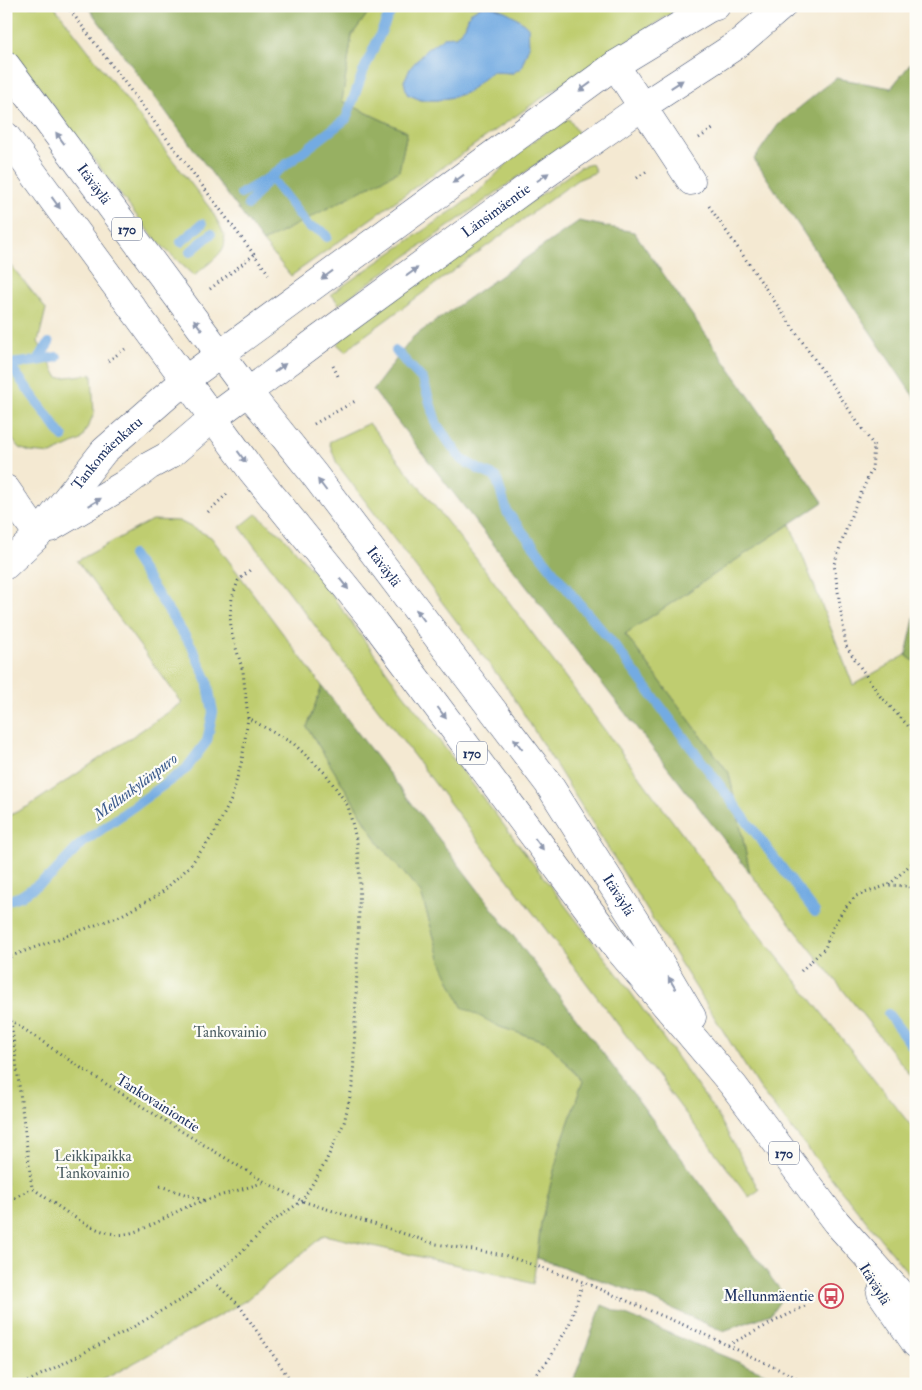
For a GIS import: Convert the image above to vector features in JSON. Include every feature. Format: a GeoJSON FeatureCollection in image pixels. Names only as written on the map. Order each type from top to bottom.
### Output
{"type":"FeatureCollection","features":[{"type":"Feature","properties":{"kind":"main road"},"geometry":{"type":"LineString","coordinates":[[185,380],[615,65],[709,8],[716,6]]}},
{"type":"Feature","properties":{"kind":"main road","name":"Länsimäentie"},"geometry":{"type":"LineString","coordinates":[[214,418],[492,213],[643,106],[738,44],[782,6]]}},
{"type":"Feature","properties":{"kind":"main road","name":"Itäväylä"},"geometry":{"type":"LineString","coordinates":[[6,65],[219,354],[319,481],[548,783],[642,932],[733,1085]]}},
{"type":"Feature","properties":{"kind":"main road"},"geometry":{"type":"LineString","coordinates":[[615,65],[692,180]]}},
{"type":"Feature","properties":{"kind":"main road","name":"Itäväylä"},"geometry":{"type":"LineString","coordinates":[[6,136],[252,471],[371,618],[618,950],[733,1085],[836,1222],[891,1310],[916,1344]]}},
{"type":"Feature","properties":{"kind":"main road","name":"Tankomäenkatu"},"geometry":{"type":"LineString","coordinates":[[6,566],[38,535],[104,451],[185,380]]}},
{"type":"Feature","properties":{"kind":"main road","name":"Tankomäenkatu"},"geometry":{"type":"LineString","coordinates":[[38,535],[125,484],[149,466],[171,454],[214,418]]}},
{"type":"Feature","properties":{"kind":"main road"},"geometry":{"type":"LineString","coordinates":[[6,489],[38,535]]}},
{"type":"Feature","properties":{"kind":"main road","name":"Itäväylä"},"geometry":{"type":"LineString","coordinates":[[836,1222],[916,1311]]}},
{"type":"Feature","properties":{"kind":"path"},"geometry":{"type":"LineString","coordinates":[[67,6],[273,280]]}},
{"type":"Feature","properties":{"kind":"path"},"geometry":{"type":"LineString","coordinates":[[692,180],[874,446],[872,469],[852,513],[834,564],[835,573],[846,646],[880,696],[914,732],[916,737]]}},
{"type":"Feature","properties":{"kind":"path"},"geometry":{"type":"LineString","coordinates":[[6,958],[120,916],[160,894],[189,867],[214,834],[232,800],[242,760],[248,718],[243,671],[232,635],[230,618],[232,598],[238,581],[251,569]]}},
{"type":"Feature","properties":{"kind":"path"},"geometry":{"type":"LineString","coordinates":[[23,1384],[128,1330],[187,1296],[235,1258],[273,1221],[302,1201],[324,1165],[344,1123],[353,1083],[360,881],[358,843],[348,806],[326,774],[294,744],[248,718]]}},
{"type":"Feature","properties":{"kind":"path"},"geometry":{"type":"LineString","coordinates":[[888,885],[916,859]]}},
{"type":"Feature","properties":{"kind":"path"},"geometry":{"type":"LineString","coordinates":[[801,971],[825,948],[834,925],[844,909],[856,896],[888,885],[908,886],[916,892]]}},
{"type":"Feature","properties":{"kind":"path","name":"Tankovainiontie"},"geometry":{"type":"LineString","coordinates":[[6,1017],[84,1070],[265,1182],[302,1201],[436,1244],[504,1255],[583,1282],[728,1345],[810,1384]]}},
{"type":"Feature","properties":{"kind":"path"},"geometry":{"type":"LineString","coordinates":[[11,1020],[32,1188],[74,1216],[95,1228],[116,1235],[138,1230],[188,1207],[265,1182]]}},
{"type":"Feature","properties":{"kind":"path"},"geometry":{"type":"LineString","coordinates":[[160,1186],[206,1201]]}},
{"type":"Feature","properties":{"kind":"path"},"geometry":{"type":"LineString","coordinates":[[6,1203],[32,1188]]}},
{"type":"Feature","properties":{"kind":"path"},"geometry":{"type":"LineString","coordinates":[[526,1384],[548,1361],[569,1325],[583,1282]]}},
{"type":"Feature","properties":{"kind":"path"},"geometry":{"type":"LineString","coordinates":[[217,1285],[238,1304],[293,1384]]}},
{"type":"Feature","properties":{"kind":"path"},"geometry":{"type":"LineString","coordinates":[[728,1345],[807,1305]]}},
{"type":"Feature","properties":{"kind":"green space"},"geometry":{"type":"Polygon","coordinates":[[[6,6],[54,6],[209,207],[222,231],[225,239],[224,246],[214,259],[194,276],[162,246],[142,223],[6,43],[6,6]]]}},
{"type":"Feature","properties":{"kind":"green space"},"geometry":{"type":"Polygon","coordinates":[[[87,6],[373,6],[352,35],[342,101],[407,132],[399,171],[263,242],[87,6]]]}},
{"type":"Feature","properties":{"kind":"green space"},"geometry":{"type":"Polygon","coordinates":[[[373,6],[482,6],[470,13],[465,26],[456,36],[444,37],[411,67],[404,81],[407,94],[421,100],[437,100],[468,92],[491,72],[513,73],[522,21],[498,8],[489,6],[683,6],[583,70],[291,276],[263,242],[399,170],[407,132],[342,101],[352,35],[373,6]]]}},
{"type":"Feature","properties":{"kind":"green space"},"geometry":{"type":"Polygon","coordinates":[[[916,57],[916,400],[754,159],[778,125],[836,78],[891,88],[916,57]]]}},
{"type":"Feature","properties":{"kind":"green space"},"geometry":{"type":"Polygon","coordinates":[[[569,119],[579,134],[339,304],[331,294],[475,195],[519,152],[560,122],[569,119]]]}},
{"type":"Feature","properties":{"kind":"green space"},"geometry":{"type":"Polygon","coordinates":[[[592,164],[596,172],[577,180],[356,342],[346,352],[337,344],[352,329],[580,167],[592,164]]]}},
{"type":"Feature","properties":{"kind":"green space"},"geometry":{"type":"Polygon","coordinates":[[[579,221],[634,232],[823,502],[625,634],[729,773],[750,873],[373,390],[413,337],[579,221]]]}},
{"type":"Feature","properties":{"kind":"green space"},"geometry":{"type":"Polygon","coordinates":[[[6,259],[46,309],[38,342],[58,378],[92,374],[94,414],[81,440],[51,454],[30,452],[19,448],[6,431],[6,259]]]}},
{"type":"Feature","properties":{"kind":"green space"},"geometry":{"type":"Polygon","coordinates":[[[369,423],[489,575],[715,878],[916,1132],[916,1283],[759,1088],[508,689],[337,464],[329,442],[369,423]]]}},
{"type":"Feature","properties":{"kind":"green space"},"geometry":{"type":"Polygon","coordinates":[[[256,514],[284,537],[320,579],[396,684],[619,976],[717,1114],[759,1190],[749,1197],[240,527],[256,514]]]}},
{"type":"Feature","properties":{"kind":"green space","name":"Tankovainio"},"geometry":{"type":"Polygon","coordinates":[[[152,520],[179,521],[211,537],[322,686],[307,727],[380,845],[421,893],[441,961],[500,1027],[547,1042],[583,1081],[560,1147],[541,1223],[533,1284],[510,1277],[324,1235],[245,1301],[96,1384],[6,1384],[6,817],[29,806],[182,703],[77,561],[152,520]]]}},
{"type":"Feature","properties":{"kind":"green space"},"geometry":{"type":"Polygon","coordinates":[[[790,524],[853,685],[906,655],[916,663],[916,1082],[750,873],[729,773],[625,634],[790,524]]]}},
{"type":"Feature","properties":{"kind":"green space"},"geometry":{"type":"Polygon","coordinates":[[[916,610],[916,663],[906,655],[916,610]]]}},
{"type":"Feature","properties":{"kind":"green space"},"geometry":{"type":"Polygon","coordinates":[[[322,686],[599,1048],[784,1295],[771,1314],[723,1331],[632,1291],[537,1258],[541,1223],[560,1147],[583,1081],[547,1042],[500,1027],[462,1007],[441,961],[421,893],[380,845],[307,727],[322,686]]]}},
{"type":"Feature","properties":{"kind":"green space"},"geometry":{"type":"Polygon","coordinates":[[[602,1305],[769,1375],[762,1384],[572,1384],[602,1305]]]}},
{"type":"Feature","properties":{"kind":"water"},"geometry":{"type":"Polygon","coordinates":[[[482,6],[507,12],[528,27],[529,46],[521,68],[513,73],[491,72],[468,92],[453,97],[421,100],[407,94],[404,81],[411,67],[426,50],[444,37],[456,36],[465,26],[470,13],[482,6]]]}},
{"type":"Feature","properties":{"kind":"waterway","name":"Mellunkylänpuro"},"geometry":{"type":"LineString","coordinates":[[241,194],[270,177],[346,119],[363,72],[394,6]]}},
{"type":"Feature","properties":{"kind":"waterway"},"geometry":{"type":"LineString","coordinates":[[248,205],[270,177],[309,227],[322,231],[327,237]]}},
{"type":"Feature","properties":{"kind":"waterway","name":"Mellunkylänpuro"},"geometry":{"type":"LineString","coordinates":[[181,242],[202,224]]}},
{"type":"Feature","properties":{"kind":"waterway","name":"Mellunkylänpuro"},"geometry":{"type":"LineString","coordinates":[[190,252],[211,234]]}},
{"type":"Feature","properties":{"kind":"waterway","name":"Mellunkylänpuro"},"geometry":{"type":"LineString","coordinates":[[6,357],[9,364],[37,361],[49,343]]}},
{"type":"Feature","properties":{"kind":"waterway"},"geometry":{"type":"LineString","coordinates":[[396,351],[423,380],[437,425],[461,459],[496,477],[507,512],[615,646],[815,912]]}},
{"type":"Feature","properties":{"kind":"waterway","name":"Mellunkylänpuro"},"geometry":{"type":"LineString","coordinates":[[37,361],[57,357]]}},
{"type":"Feature","properties":{"kind":"waterway","name":"Mellunkylänpuro"},"geometry":{"type":"LineString","coordinates":[[9,364],[63,437]]}},
{"type":"Feature","properties":{"kind":"waterway","name":"Mellunkylänpuro"},"geometry":{"type":"LineString","coordinates":[[6,901],[21,896],[52,875],[81,844],[186,769],[207,741],[213,712],[207,680],[192,647],[132,555]]}},
{"type":"Feature","properties":{"kind":"waterway"},"geometry":{"type":"LineString","coordinates":[[888,1014],[916,1051]]}},
{"type":"Feature","properties":{"kind":"place","name":"Mellunmäentie"},"geometry":{"type":"Point","coordinates":[831,1296]}},
{"type":"Feature","properties":{"kind":"park label","name":"Leikkipaikka Tankovainio"},"geometry":{"type":"Point","coordinates":[93,1164]}}]}
